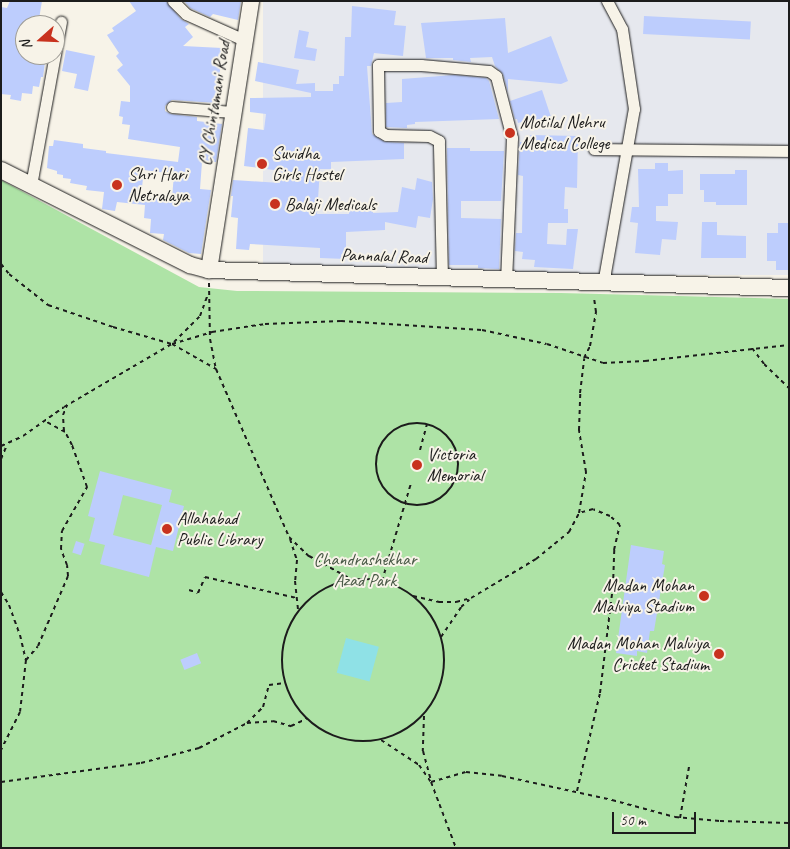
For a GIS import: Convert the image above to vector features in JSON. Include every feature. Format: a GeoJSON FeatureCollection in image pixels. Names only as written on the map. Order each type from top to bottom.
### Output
{"type":"FeatureCollection","features":[{"type":"Feature","properties":{"kind":"street"},"geometry":{"type":"LineString","coordinates":[[173,1],[186,14],[244,40]]}},
{"type":"Feature","properties":{"kind":"street","name":"CY Chintamani Road"},"geometry":{"type":"LineString","coordinates":[[209,270],[232,112],[251,1]]}},
{"type":"Feature","properties":{"kind":"street"},"geometry":{"type":"LineString","coordinates":[[604,284],[634,109],[622,29],[607,1]]}},
{"type":"Feature","properties":{"kind":"street"},"geometry":{"type":"LineString","coordinates":[[31,185],[53,65]]}},
{"type":"Feature","properties":{"kind":"street"},"geometry":{"type":"LineString","coordinates":[[442,278],[439,142],[429,136],[386,135],[379,131],[378,65],[421,65],[489,71],[496,76],[512,138],[506,280]]}},
{"type":"Feature","properties":{"kind":"street"},"geometry":{"type":"LineString","coordinates":[[172,107],[232,112]]}},
{"type":"Feature","properties":{"kind":"street"},"geometry":{"type":"LineString","coordinates":[[594,149],[789,151]]}},
{"type":"Feature","properties":{"kind":"street","name":"Pannalal Road"},"geometry":{"type":"LineString","coordinates":[[1,170],[190,265],[209,270],[604,284],[789,288]]}},
{"type":"Feature","properties":{"kind":"path"},"geometry":{"type":"LineString","coordinates":[[1,264],[9,274],[48,305],[172,344],[216,369]]}},
{"type":"Feature","properties":{"kind":"path"},"geometry":{"type":"LineString","coordinates":[[209,270],[208,294],[212,332],[210,339],[216,369],[289,537],[297,560],[295,581],[298,610]]}},
{"type":"Feature","properties":{"kind":"path"},"geometry":{"type":"LineString","coordinates":[[172,344],[200,316],[208,294]]}},
{"type":"Feature","properties":{"kind":"path"},"geometry":{"type":"LineString","coordinates":[[441,637],[461,607],[471,598],[536,559],[569,532],[579,514],[586,472],[579,430],[584,358],[590,346],[596,312],[594,298]]}},
{"type":"Feature","properties":{"kind":"path"},"geometry":{"type":"LineString","coordinates":[[1,446],[23,436],[67,404],[172,344],[212,332],[264,324],[332,321],[417,324],[482,330],[547,344],[603,363],[645,361],[789,345]]}},
{"type":"Feature","properties":{"kind":"path"},"geometry":{"type":"LineString","coordinates":[[752,348],[764,364],[789,388]]}},
{"type":"Feature","properties":{"kind":"path"},"geometry":{"type":"LineString","coordinates":[[26,660],[38,646],[68,576],[67,565],[61,549],[62,531],[88,487],[72,445],[64,432],[63,415],[67,404]]}},
{"type":"Feature","properties":{"kind":"path"},"geometry":{"type":"LineString","coordinates":[[45,421],[64,432]]}},
{"type":"Feature","properties":{"kind":"path"},"geometry":{"type":"LineString","coordinates":[[418,422],[428,424],[444,432],[453,444],[458,457],[458,471],[453,485],[438,500],[418,506],[404,504],[392,498],[383,489],[377,477],[375,464],[377,451],[383,439],[393,430],[404,424],[418,422]]}},
{"type":"Feature","properties":{"kind":"path"},"geometry":{"type":"LineString","coordinates":[[420,450],[428,424]]}},
{"type":"Feature","properties":{"kind":"path"},"geometry":{"type":"LineString","coordinates":[[1,459],[7,444]]}},
{"type":"Feature","properties":{"kind":"path"},"geometry":{"type":"LineString","coordinates":[[382,581],[410,483]]}},
{"type":"Feature","properties":{"kind":"path"},"geometry":{"type":"LineString","coordinates":[[577,792],[600,693],[613,586],[614,550],[620,525],[610,516],[593,509],[579,514]]}},
{"type":"Feature","properties":{"kind":"path"},"geometry":{"type":"LineString","coordinates":[[289,537],[310,556],[351,579]]}},
{"type":"Feature","properties":{"kind":"path"},"geometry":{"type":"LineString","coordinates":[[190,590],[198,593],[206,577],[297,598]]}},
{"type":"Feature","properties":{"kind":"path"},"geometry":{"type":"LineString","coordinates":[[351,579],[382,581],[398,587],[413,596],[430,614],[441,637],[444,664],[438,691],[424,715],[404,731],[381,740],[354,742],[328,734],[306,719],[293,703],[285,683],[281,658],[286,632],[298,610],[313,595],[331,585],[351,579]]}},
{"type":"Feature","properties":{"kind":"path"},"geometry":{"type":"LineString","coordinates":[[1,592],[17,627],[26,660],[20,712],[1,750]]}},
{"type":"Feature","properties":{"kind":"path"},"geometry":{"type":"LineString","coordinates":[[413,596],[439,602],[456,602],[471,598]]}},
{"type":"Feature","properties":{"kind":"path"},"geometry":{"type":"LineString","coordinates":[[1,782],[141,763],[199,748],[247,724],[263,707],[269,685],[285,683]]}},
{"type":"Feature","properties":{"kind":"path"},"geometry":{"type":"LineString","coordinates":[[424,715],[423,751],[431,782],[456,848]]}},
{"type":"Feature","properties":{"kind":"path"},"geometry":{"type":"LineString","coordinates":[[247,724],[273,722],[291,726],[306,719]]}},
{"type":"Feature","properties":{"kind":"path"},"geometry":{"type":"LineString","coordinates":[[381,740],[419,765],[431,782]]}},
{"type":"Feature","properties":{"kind":"path"},"geometry":{"type":"LineString","coordinates":[[680,818],[689,767]]}},
{"type":"Feature","properties":{"kind":"path"},"geometry":{"type":"LineString","coordinates":[[431,782],[466,772],[502,776],[577,792],[680,818],[789,823]]}},
{"type":"Feature","properties":{"kind":"shaded area","name":"Motilal Nehru Medical College"},"geometry":{"type":"Polygon","coordinates":[[[263,1],[789,1],[789,275],[263,275],[263,1]]]}},
{"type":"Feature","properties":{"kind":"green space","name":"Chandrashekhar Azad Park"},"geometry":{"type":"Polygon","coordinates":[[[1,180],[199,287],[237,291],[561,293],[789,299],[789,848],[1,848],[1,180]]]}},
{"type":"Feature","properties":{"kind":"water"},"geometry":{"type":"Polygon","coordinates":[[[346,638],[379,647],[370,682],[337,673],[346,638]]]}},
{"type":"Feature","properties":{"kind":"building"},"geometry":{"type":"Polygon","coordinates":[[[10,1],[42,1],[40,15],[15,15],[15,65],[45,65],[39,87],[33,86],[32,94],[22,93],[21,101],[10,99],[11,95],[1,94],[1,7],[7,8],[10,1]]]}},
{"type":"Feature","properties":{"kind":"building"},"geometry":{"type":"Polygon","coordinates":[[[129,1],[166,1],[181,19],[189,24],[185,27],[193,37],[183,46],[222,48],[217,103],[172,100],[165,106],[165,111],[171,114],[197,117],[197,121],[222,124],[216,162],[202,162],[200,189],[211,190],[201,254],[189,253],[163,240],[164,234],[150,233],[151,219],[144,218],[145,205],[117,202],[115,211],[102,209],[104,192],[86,190],[87,186],[70,183],[71,179],[63,178],[63,175],[57,174],[57,171],[47,168],[49,146],[53,146],[54,140],[83,144],[83,148],[106,151],[106,153],[178,162],[180,147],[128,139],[130,125],[122,124],[123,117],[119,116],[121,101],[130,102],[130,86],[117,70],[123,65],[116,56],[119,53],[107,35],[114,31],[112,28],[136,11],[129,1]],[[144,170],[141,196],[172,198],[174,174],[144,170]]]}},
{"type":"Feature","properties":{"kind":"building"},"geometry":{"type":"Polygon","coordinates":[[[184,1],[241,1],[238,20],[213,14],[210,17],[190,8],[184,1]]]}},
{"type":"Feature","properties":{"kind":"building"},"geometry":{"type":"Polygon","coordinates":[[[352,6],[396,11],[394,25],[406,26],[403,56],[374,53],[371,66],[367,66],[372,134],[385,142],[404,143],[404,159],[331,162],[331,169],[320,169],[317,214],[349,214],[349,204],[373,203],[373,213],[398,212],[402,187],[415,190],[417,178],[432,182],[433,199],[430,218],[418,216],[416,228],[385,222],[385,230],[346,232],[346,259],[320,258],[320,248],[250,244],[249,250],[236,249],[238,218],[231,217],[233,180],[280,183],[281,171],[244,166],[248,128],[264,130],[266,114],[250,112],[250,98],[311,97],[311,93],[255,81],[258,62],[299,70],[296,84],[315,83],[315,91],[333,91],[333,84],[339,84],[339,76],[344,76],[345,37],[351,37],[352,6]]]}},
{"type":"Feature","properties":{"kind":"building"},"geometry":{"type":"Polygon","coordinates":[[[644,16],[751,22],[750,40],[643,34],[644,16]]]}},
{"type":"Feature","properties":{"kind":"building"},"geometry":{"type":"Polygon","coordinates":[[[505,18],[508,53],[551,36],[568,81],[561,84],[508,79],[508,92],[503,74],[495,66],[492,57],[470,58],[471,62],[453,60],[453,58],[426,58],[421,23],[505,18]]]}},
{"type":"Feature","properties":{"kind":"building"},"geometry":{"type":"Polygon","coordinates":[[[299,30],[309,32],[306,47],[317,49],[315,61],[294,58],[299,30]]]}},
{"type":"Feature","properties":{"kind":"building"},"geometry":{"type":"Polygon","coordinates":[[[66,50],[95,56],[88,91],[74,88],[77,74],[62,71],[63,65],[65,65],[66,50]]]}},
{"type":"Feature","properties":{"kind":"building"},"geometry":{"type":"Polygon","coordinates":[[[454,75],[486,78],[489,81],[499,119],[415,122],[415,124],[407,125],[407,128],[386,127],[386,103],[402,102],[402,79],[454,75]]]}},
{"type":"Feature","properties":{"kind":"building"},"geometry":{"type":"Polygon","coordinates":[[[542,90],[552,120],[528,128],[525,121],[518,123],[510,101],[542,90]]]}},
{"type":"Feature","properties":{"kind":"building"},"geometry":{"type":"Polygon","coordinates":[[[530,135],[578,136],[577,188],[565,187],[564,209],[568,209],[568,223],[548,223],[547,244],[566,245],[567,229],[578,229],[573,269],[534,267],[535,260],[522,259],[523,252],[515,251],[516,233],[522,233],[523,176],[518,175],[520,142],[533,143],[530,135]]]}},
{"type":"Feature","properties":{"kind":"building"},"geometry":{"type":"Polygon","coordinates":[[[447,148],[470,148],[470,151],[504,151],[501,201],[461,201],[461,218],[501,219],[499,269],[478,268],[478,265],[449,265],[447,148]]]}},
{"type":"Feature","properties":{"kind":"building"},"geometry":{"type":"Polygon","coordinates":[[[655,163],[668,163],[668,171],[683,170],[683,194],[668,194],[668,206],[656,206],[656,221],[678,222],[676,240],[662,239],[660,255],[635,253],[638,223],[630,222],[632,207],[639,207],[638,169],[655,169],[655,163]]]}},
{"type":"Feature","properties":{"kind":"building"},"geometry":{"type":"Polygon","coordinates":[[[735,170],[747,170],[747,205],[716,205],[716,202],[704,202],[704,190],[700,190],[700,174],[735,174],[735,170]]]}},
{"type":"Feature","properties":{"kind":"building"},"geometry":{"type":"Polygon","coordinates":[[[702,222],[717,222],[717,235],[746,236],[746,258],[701,258],[702,222]]]}},
{"type":"Feature","properties":{"kind":"building"},"geometry":{"type":"Polygon","coordinates":[[[778,223],[789,223],[788,270],[776,270],[776,261],[767,261],[767,233],[778,233],[778,223]]]}},
{"type":"Feature","properties":{"kind":"building","name":"Allahabad Public Library"},"geometry":{"type":"Polygon","coordinates":[[[100,471],[172,490],[169,502],[184,506],[173,551],[156,547],[149,577],[100,564],[105,545],[89,541],[95,518],[88,516],[100,471]],[[123,495],[113,535],[151,545],[162,505],[123,495]]]}},
{"type":"Feature","properties":{"kind":"building"},"geometry":{"type":"Polygon","coordinates":[[[76,541],[85,544],[81,555],[72,552],[76,541]]]}},
{"type":"Feature","properties":{"kind":"building"},"geometry":{"type":"Polygon","coordinates":[[[631,545],[664,551],[662,564],[665,565],[654,631],[650,631],[647,653],[637,651],[637,656],[616,653],[631,545]]]}},
{"type":"Feature","properties":{"kind":"building"},"geometry":{"type":"Polygon","coordinates":[[[197,653],[201,663],[184,670],[180,660],[197,653]]]}},
{"type":"Feature","properties":{"kind":"place","name":"Motilal Nehru Medical College"},"geometry":{"type":"Point","coordinates":[510,133]}},
{"type":"Feature","properties":{"kind":"place","name":"Suvidha Girls Hostel"},"geometry":{"type":"Point","coordinates":[262,164]}},
{"type":"Feature","properties":{"kind":"place","name":"Shri Hari Netralaya"},"geometry":{"type":"Point","coordinates":[117,185]}},
{"type":"Feature","properties":{"kind":"place","name":"Balaji Medicals"},"geometry":{"type":"Point","coordinates":[275,204]}},
{"type":"Feature","properties":{"kind":"place","name":"Victoria Memorial"},"geometry":{"type":"Point","coordinates":[417,465]}},
{"type":"Feature","properties":{"kind":"place","name":"Allahabad Public Library"},"geometry":{"type":"Point","coordinates":[167,529]}},
{"type":"Feature","properties":{"kind":"place","name":"Madan Mohan Malviya Stadium"},"geometry":{"type":"Point","coordinates":[704,596]}},
{"type":"Feature","properties":{"kind":"place","name":"Madan Mohan Malviya Cricket Stadium"},"geometry":{"type":"Point","coordinates":[719,654]}}]}
